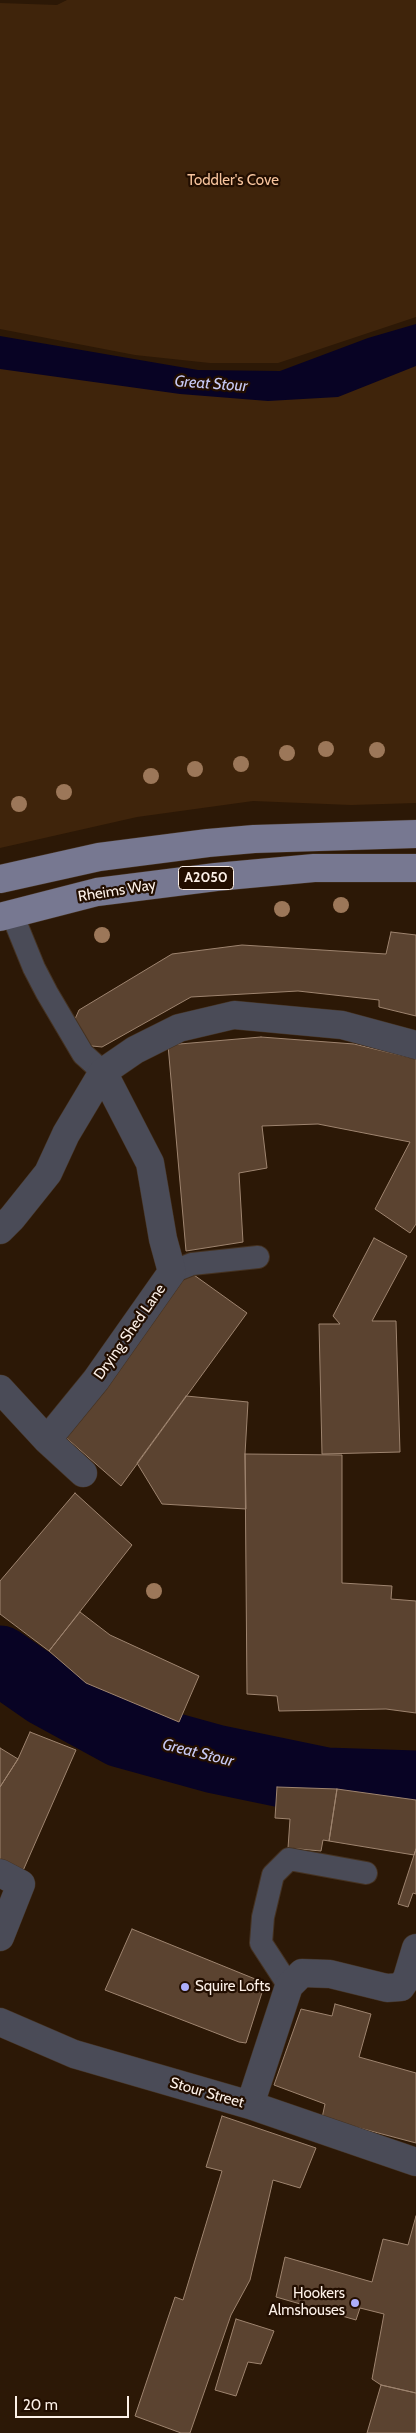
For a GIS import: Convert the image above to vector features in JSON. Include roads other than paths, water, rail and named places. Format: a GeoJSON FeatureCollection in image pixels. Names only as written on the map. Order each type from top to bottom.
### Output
{"type":"FeatureCollection","features":[{"type":"Feature","properties":{"kind":"main road","name":"A2050"},"geometry":{"type":"LineString","coordinates":[[0,880],[99,857],[208,843],[254,839],[416,834]]}},
{"type":"Feature","properties":{"kind":"main road","name":"Rheims Way"},"geometry":{"type":"LineString","coordinates":[[6,916],[97,892],[216,877],[314,868],[416,868]]}},
{"type":"Feature","properties":{"kind":"street"},"geometry":{"type":"LineString","coordinates":[[0,1230],[48,1173],[66,1134],[102,1072],[135,1050],[179,1028],[234,1015],[342,1025],[416,1045]]}},
{"type":"Feature","properties":{"kind":"street","name":"Drying Shed Lane"},"geometry":{"type":"LineString","coordinates":[[47,1440],[96,1380],[172,1272],[150,1163],[102,1072]]}},
{"type":"Feature","properties":{"kind":"street"},"geometry":{"type":"LineString","coordinates":[[0,1389],[47,1440],[83,1473]]}},
{"type":"Feature","properties":{"kind":"street"},"geometry":{"type":"LineString","coordinates":[[0,1873],[21,1884],[0,1937]]}},
{"type":"Feature","properties":{"kind":"street"},"geometry":{"type":"LineString","coordinates":[[250,2106],[289,1986],[302,1973],[330,1974],[387,1988],[401,1987],[416,1948]]}},
{"type":"Feature","properties":{"kind":"street","name":"Stour Street"},"geometry":{"type":"LineString","coordinates":[[0,2022],[74,2054],[250,2106],[416,2162]]}},
{"type":"Feature","properties":{"kind":"lane"},"geometry":{"type":"LineString","coordinates":[[6,916],[47,993],[83,1054],[102,1072]]}},
{"type":"Feature","properties":{"kind":"lane"},"geometry":{"type":"LineString","coordinates":[[172,1272],[192,1264],[258,1258]]}},
{"type":"Feature","properties":{"kind":"lane"},"geometry":{"type":"LineString","coordinates":[[289,1986],[261,1943],[263,1917],[273,1875],[289,1859],[366,1872]]}},
{"type":"Feature","properties":{"kind":"water"},"geometry":{"type":"Polygon","coordinates":[[[416,324],[416,366],[338,397],[268,401],[180,394],[0,369],[0,336],[198,370],[280,371],[368,338],[416,324]]]}},
{"type":"Feature","properties":{"kind":"waterway","name":"Great Stour"},"geometry":{"type":"LineString","coordinates":[[0,1660],[46,1692],[121,1733],[215,1759],[326,1782],[416,1785]]}},
{"type":"Feature","properties":{"kind":"place","name":"Squire Lofts"},"geometry":{"type":"Point","coordinates":[185,1987]}},
{"type":"Feature","properties":{"kind":"place","name":"Hookers Almshouses"},"geometry":{"type":"Point","coordinates":[355,2303]}},
{"type":"Feature","properties":{"kind":"park label","name":"Toddler's Cove"},"geometry":{"type":"Point","coordinates":[233,181]}}]}
